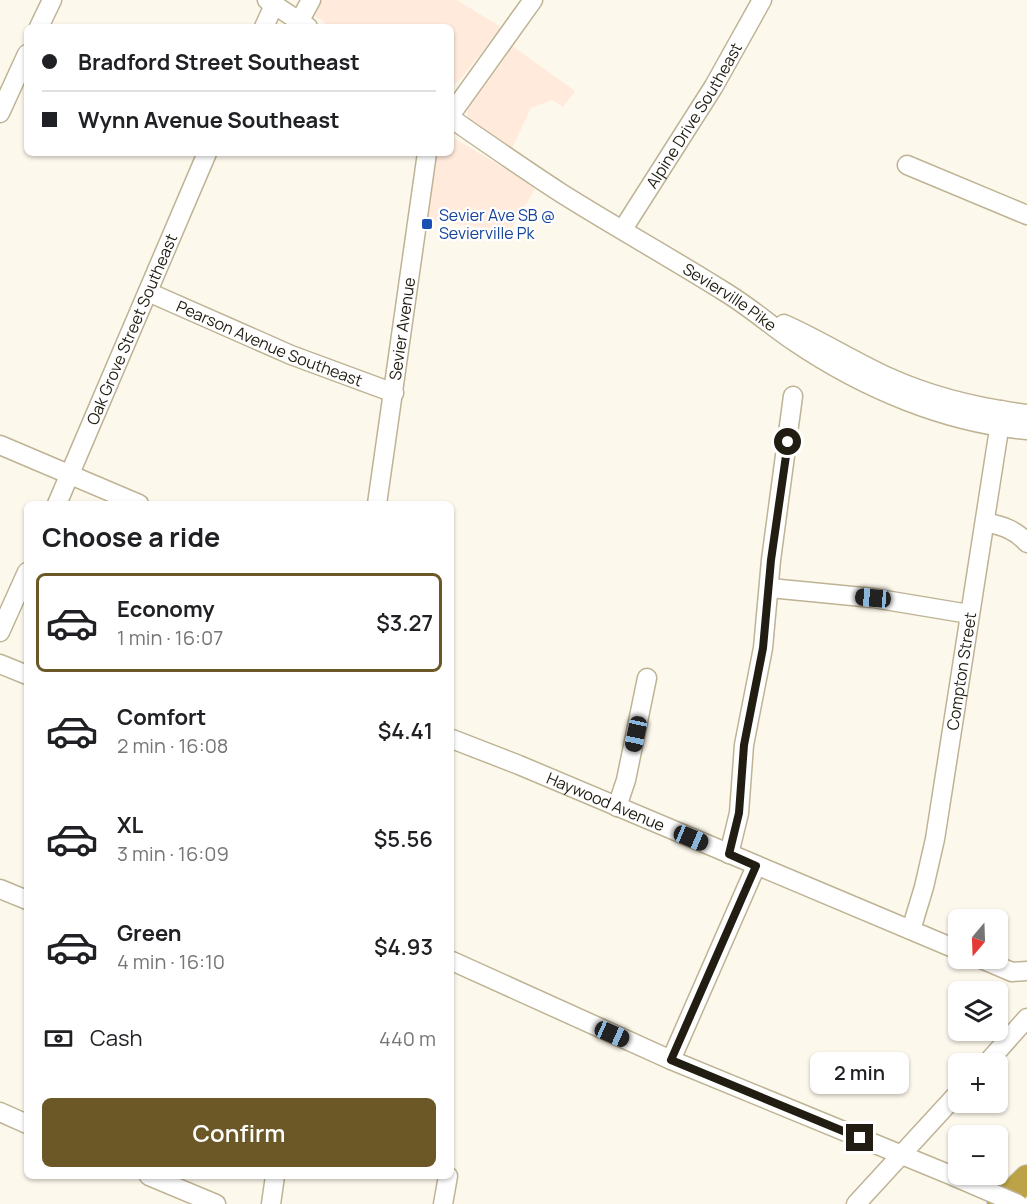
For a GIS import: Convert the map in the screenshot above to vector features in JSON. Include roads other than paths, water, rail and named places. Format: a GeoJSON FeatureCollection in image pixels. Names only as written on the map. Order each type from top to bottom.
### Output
{"type":"FeatureCollection","features":[{"type":"Feature","properties":{"kind":"highway"},"geometry":{"type":"LineString","coordinates":[[1000,1204],[1023,1186]]}},
{"type":"Feature","properties":{"kind":"street"},"geometry":{"type":"LineString","coordinates":[[40,24],[52,0]]}},
{"type":"Feature","properties":{"kind":"street"},"geometry":{"type":"LineString","coordinates":[[265,24],[270,2],[303,24],[311,0]]}},
{"type":"Feature","properties":{"kind":"street"},"geometry":{"type":"LineString","coordinates":[[454,110],[533,0]]}},
{"type":"Feature","properties":{"kind":"street","name":"Alpine Drive Southeast"},"geometry":{"type":"LineString","coordinates":[[623,230],[714,86],[762,0]]}},
{"type":"Feature","properties":{"kind":"street"},"geometry":{"type":"LineString","coordinates":[[0,113],[24,61]]}},
{"type":"Feature","properties":{"kind":"street","name":"Sevierville Pike"},"geometry":{"type":"LineString","coordinates":[[454,120],[561,193],[753,309],[888,377],[954,400],[1027,430]]}},
{"type":"Feature","properties":{"kind":"street","name":"Oak Grove Street Southeast"},"geometry":{"type":"LineString","coordinates":[[58,501],[206,156]]}},
{"type":"Feature","properties":{"kind":"street","name":"Sevier Avenue"},"geometry":{"type":"LineString","coordinates":[[376,501],[394,393],[426,156]]}},
{"type":"Feature","properties":{"kind":"street"},"geometry":{"type":"LineString","coordinates":[[907,165],[1027,215]]}},
{"type":"Feature","properties":{"kind":"street","name":"Pearson Avenue Southeast"},"geometry":{"type":"LineString","coordinates":[[148,292],[291,356],[394,393]]}},
{"type":"Feature","properties":{"kind":"street","name":"Sevierville Pike"},"geometry":{"type":"LineString","coordinates":[[753,309],[794,341],[843,371],[883,391],[952,416],[1000,419],[1027,414]]}},
{"type":"Feature","properties":{"kind":"street"},"geometry":{"type":"LineString","coordinates":[[729,854],[739,813],[744,745],[763,648],[771,560],[793,396]]}},
{"type":"Feature","properties":{"kind":"street","name":"Compton Street"},"geometry":{"type":"LineString","coordinates":[[911,930],[924,887],[934,839],[1000,419]]}},
{"type":"Feature","properties":{"kind":"street"},"geometry":{"type":"LineString","coordinates":[[0,445],[133,501]]}},
{"type":"Feature","properties":{"kind":"street"},"geometry":{"type":"LineString","coordinates":[[985,522],[1007,527],[1019,534],[1027,543]]}},
{"type":"Feature","properties":{"kind":"street"},"geometry":{"type":"LineString","coordinates":[[0,632],[24,579]]}},
{"type":"Feature","properties":{"kind":"street"},"geometry":{"type":"LineString","coordinates":[[770,588],[873,598],[969,614]]}},
{"type":"Feature","properties":{"kind":"street"},"geometry":{"type":"LineString","coordinates":[[0,664],[24,674]]}},
{"type":"Feature","properties":{"kind":"street"},"geometry":{"type":"LineString","coordinates":[[617,807],[626,780],[647,678]]}},
{"type":"Feature","properties":{"kind":"street","name":"Haywood Avenue"},"geometry":{"type":"LineString","coordinates":[[454,740],[948,946]]}},
{"type":"Feature","properties":{"kind":"street"},"geometry":{"type":"LineString","coordinates":[[671,1060],[756,866]]}},
{"type":"Feature","properties":{"kind":"street"},"geometry":{"type":"LineString","coordinates":[[0,889],[24,899]]}},
{"type":"Feature","properties":{"kind":"street"},"geometry":{"type":"LineString","coordinates":[[454,962],[671,1060],[953,1176],[1023,1186]]}},
{"type":"Feature","properties":{"kind":"street"},"geometry":{"type":"LineString","coordinates":[[1005,969],[1012,972],[1027,971]]}},
{"type":"Feature","properties":{"kind":"street"},"geometry":{"type":"LineString","coordinates":[[996,1053],[1027,1018]]}},
{"type":"Feature","properties":{"kind":"street"},"geometry":{"type":"LineString","coordinates":[[856,1204],[948,1104]]}},
{"type":"Feature","properties":{"kind":"street"},"geometry":{"type":"LineString","coordinates":[[0,1112],[24,1123]]}},
{"type":"Feature","properties":{"kind":"street"},"geometry":{"type":"LineString","coordinates":[[156,1179],[216,1204]]}},
{"type":"Feature","properties":{"kind":"street"},"geometry":{"type":"LineString","coordinates":[[271,1204],[275,1179]]}},
{"type":"Feature","properties":{"kind":"street"},"geometry":{"type":"LineString","coordinates":[[443,1204],[447,1179]]}},
{"type":"Feature","properties":{"kind":"place","name":"Sevier Ave SB @ Sevierville Pk"},"geometry":{"type":"Point","coordinates":[427,224]}}]}
